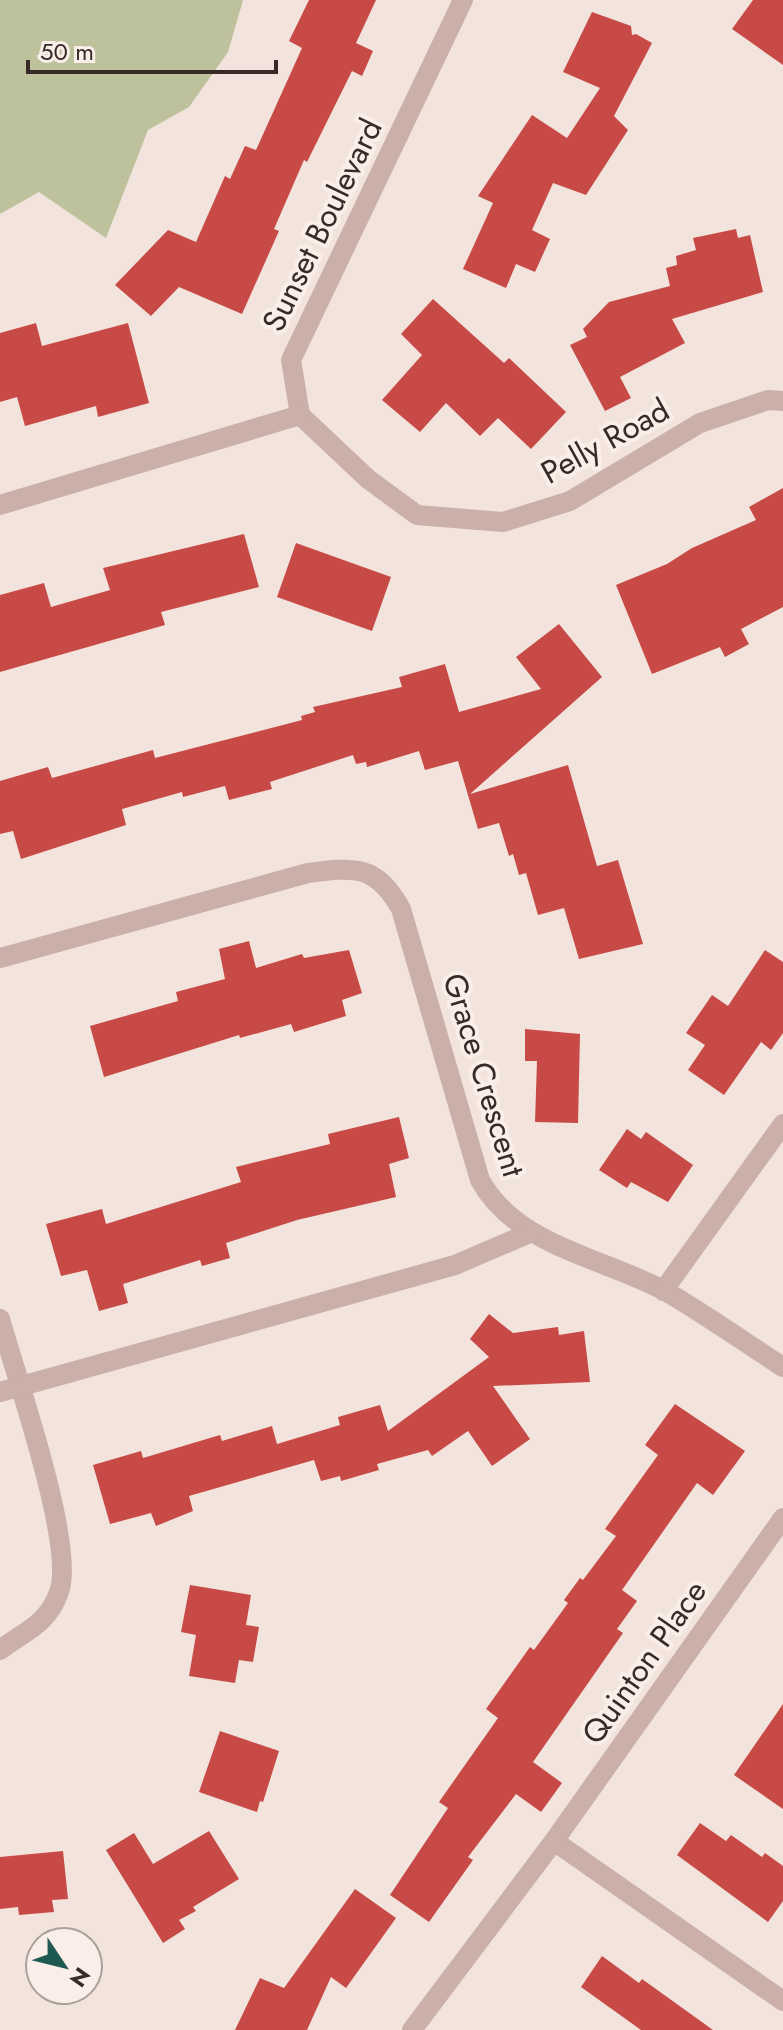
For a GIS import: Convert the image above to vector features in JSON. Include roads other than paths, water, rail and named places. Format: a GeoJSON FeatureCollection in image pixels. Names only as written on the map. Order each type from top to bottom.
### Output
{"type":"FeatureCollection","features":[{"type":"Feature","properties":{"kind":"street","name":"Sunset Boulevard"},"geometry":{"type":"LineString","coordinates":[[300,415],[291,360],[463,0]]}},
{"type":"Feature","properties":{"kind":"street","name":"Pelly Road"},"geometry":{"type":"LineString","coordinates":[[300,415],[368,479],[417,515],[503,522],[570,501],[700,423],[768,400],[783,401]]}},
{"type":"Feature","properties":{"kind":"street"},"geometry":{"type":"LineString","coordinates":[[0,505],[300,415]]}},
{"type":"Feature","properties":{"kind":"street","name":"Grace Crescent"},"geometry":{"type":"LineString","coordinates":[[0,958],[308,873],[345,868],[371,875],[391,891],[409,931],[480,1180],[491,1200],[532,1232],[663,1291],[783,1367]]}},
{"type":"Feature","properties":{"kind":"street"},"geometry":{"type":"LineString","coordinates":[[663,1291],[783,1124]]}},
{"type":"Feature","properties":{"kind":"street"},"geometry":{"type":"LineString","coordinates":[[9,1390],[455,1265],[532,1232]]}},
{"type":"Feature","properties":{"kind":"street"},"geometry":{"type":"LineString","coordinates":[[0,1319],[9,1390],[51,1490],[61,1589],[38,1627],[0,1650]]}},
{"type":"Feature","properties":{"kind":"street","name":"Quinton Place"},"geometry":{"type":"LineString","coordinates":[[412,2030],[554,1841],[783,1518]]}},
{"type":"Feature","properties":{"kind":"street"},"geometry":{"type":"LineString","coordinates":[[554,1841],[783,2001]]}}]}
